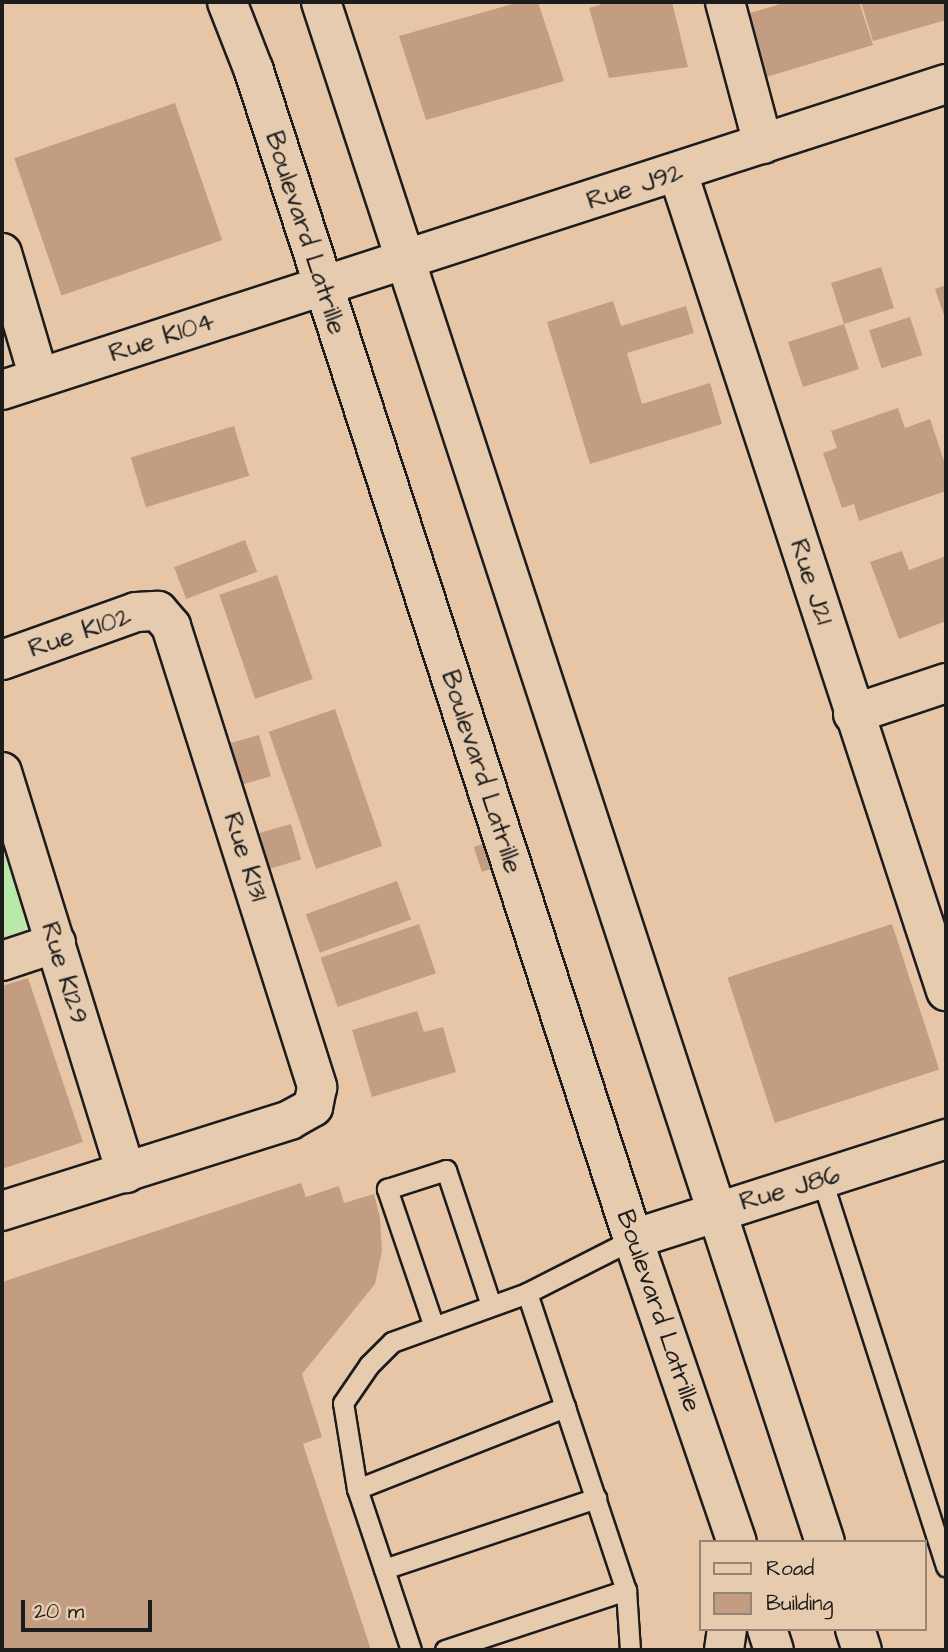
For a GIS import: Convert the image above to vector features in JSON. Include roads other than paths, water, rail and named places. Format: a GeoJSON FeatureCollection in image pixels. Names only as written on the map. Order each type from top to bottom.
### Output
{"type":"FeatureCollection","features":[{"type":"Feature","properties":{"kind":"street","name":"Boulevard Latrille"},"geometry":{"type":"LineString","coordinates":[[227,2],[254,71],[633,1239],[736,1540]]}},
{"type":"Feature","properties":{"kind":"street"},"geometry":{"type":"LineString","coordinates":[[321,2],[714,1211],[824,1540]]}},
{"type":"Feature","properties":{"kind":"street"},"geometry":{"type":"LineString","coordinates":[[725,2],[763,144]]}},
{"type":"Feature","properties":{"kind":"street","name":"Rue J92"},"geometry":{"type":"LineString","coordinates":[[322,285],[678,173],[946,84]]}},
{"type":"Feature","properties":{"kind":"street","name":"Rue J21"},"geometry":{"type":"LineString","coordinates":[[678,173],[853,714],[946,991]]}},
{"type":"Feature","properties":{"kind":"street"},"geometry":{"type":"LineString","coordinates":[[2,253],[40,378]]}},
{"type":"Feature","properties":{"kind":"street","name":"Rue K104"},"geometry":{"type":"LineString","coordinates":[[2,390],[322,285]]}},
{"type":"Feature","properties":{"kind":"street","name":"Rue K102"},"geometry":{"type":"LineString","coordinates":[[2,660],[136,612],[158,611]]}},
{"type":"Feature","properties":{"kind":"street","name":"Rue K131"},"geometry":{"type":"LineString","coordinates":[[126,1173],[290,1120],[313,1107],[317,1087],[172,626],[158,611]]}},
{"type":"Feature","properties":{"kind":"street"},"geometry":{"type":"LineString","coordinates":[[853,714],[946,683]]}},
{"type":"Feature","properties":{"kind":"street","name":"Rue K129"},"geometry":{"type":"LineString","coordinates":[[2,772],[126,1173]]}},
{"type":"Feature","properties":{"kind":"street"},"geometry":{"type":"LineString","coordinates":[[2,961],[55,943]]}},
{"type":"Feature","properties":{"kind":"street","name":"Rue J86"},"geometry":{"type":"LineString","coordinates":[[633,1239],[946,1139]]}},
{"type":"Feature","properties":{"kind":"street"},"geometry":{"type":"LineString","coordinates":[[2,1211],[126,1173]]}},
{"type":"Feature","properties":{"kind":"street"},"geometry":{"type":"LineString","coordinates":[[719,1490],[722,1540]]}},
{"type":"Feature","properties":{"kind":"street"},"geometry":{"type":"LineString","coordinates":[[724,1650],[727,1631]]}},
{"type":"Feature","properties":{"kind":"street"},"geometry":{"type":"LineString","coordinates":[[768,1631],[774,1650]]}},
{"type":"Feature","properties":{"kind":"street"},"geometry":{"type":"LineString","coordinates":[[856,1631],[862,1650]]}},
{"type":"Feature","properties":{"kind":"lane"},"geometry":{"type":"LineString","coordinates":[[433,1324],[387,1189],[446,1170],[491,1305]]}},
{"type":"Feature","properties":{"kind":"lane"},"geometry":{"type":"LineString","coordinates":[[822,1180],[946,1567]]}},
{"type":"Feature","properties":{"kind":"lane"},"geometry":{"type":"LineString","coordinates":[[411,1650],[358,1489],[344,1403],[369,1365],[392,1342],[433,1324],[527,1293],[633,1239]]}},
{"type":"Feature","properties":{"kind":"lane"},"geometry":{"type":"LineString","coordinates":[[527,1293],[626,1590],[630,1650]]}},
{"type":"Feature","properties":{"kind":"lane"},"geometry":{"type":"LineString","coordinates":[[358,1489],[565,1407]]}},
{"type":"Feature","properties":{"kind":"lane"},"geometry":{"type":"LineString","coordinates":[[384,1569],[596,1498]]}},
{"type":"Feature","properties":{"kind":"lane"},"geometry":{"type":"LineString","coordinates":[[445,1650],[626,1590]]}}]}
